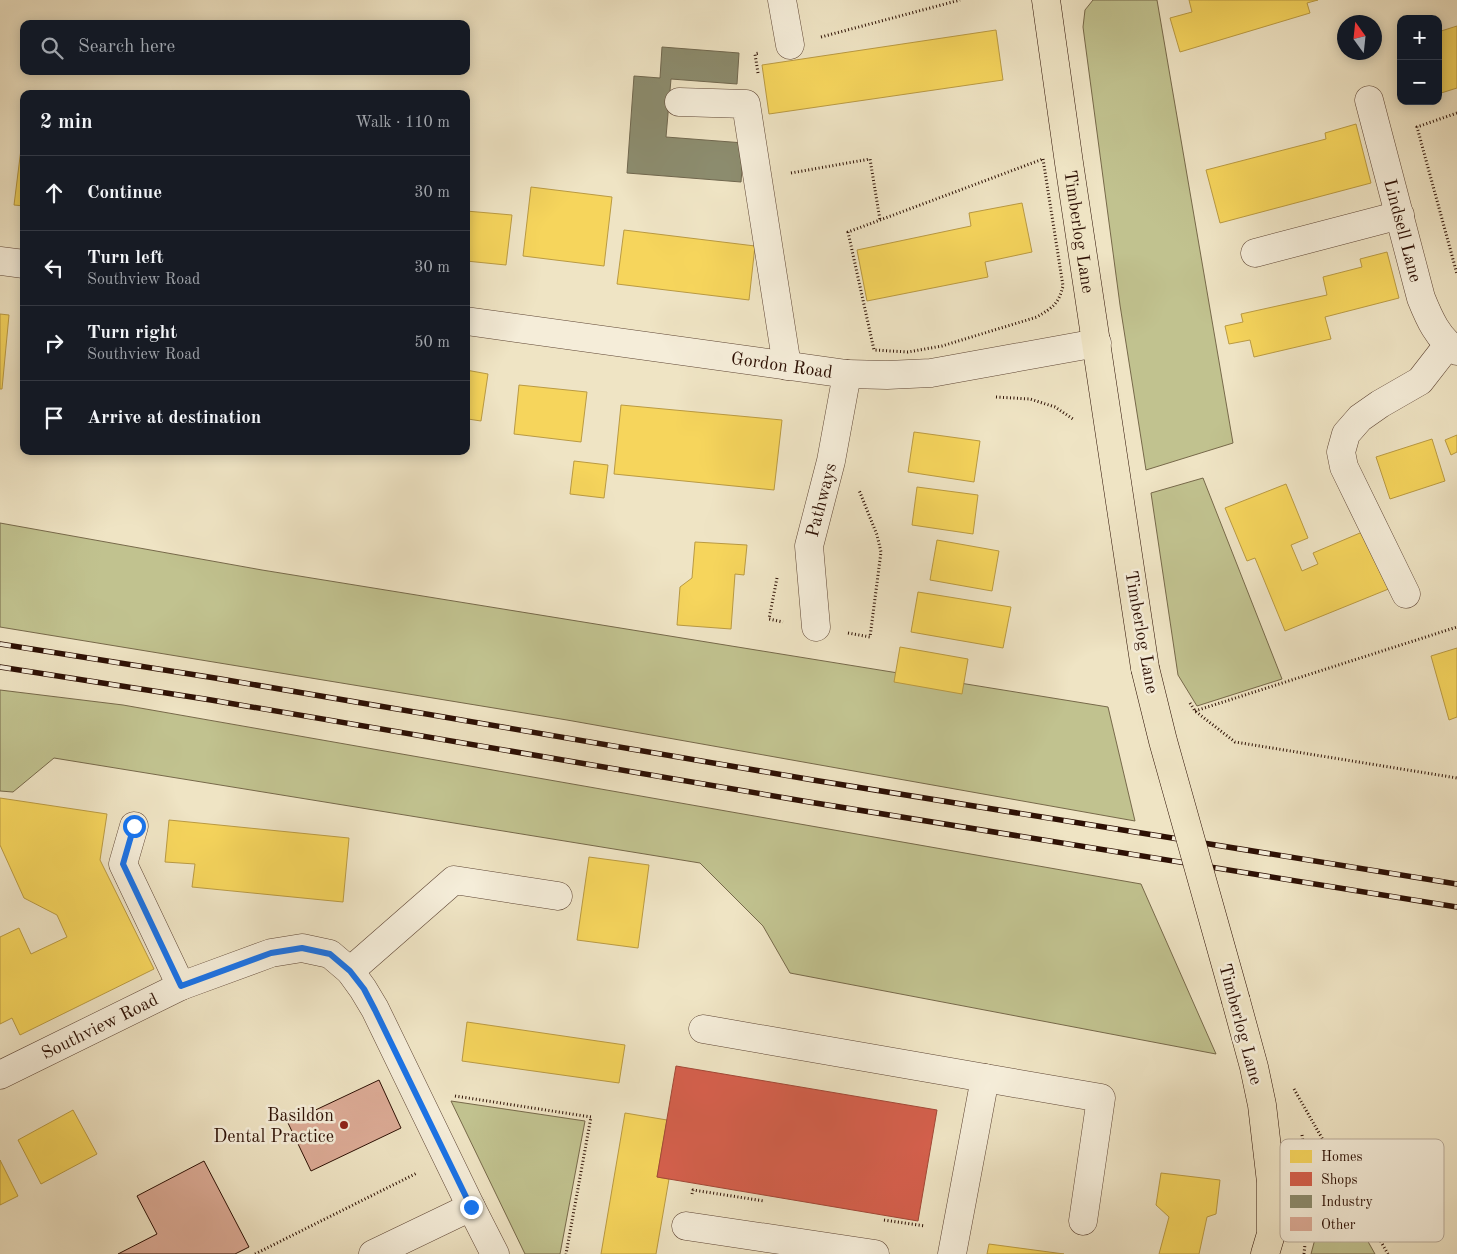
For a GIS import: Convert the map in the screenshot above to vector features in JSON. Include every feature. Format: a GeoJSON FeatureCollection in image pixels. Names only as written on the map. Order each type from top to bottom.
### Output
{"type":"FeatureCollection","features":[{"type":"Feature","properties":{"kind":"main road","name":"Timberlog Lane"},"geometry":{"type":"LineString","coordinates":[[1046,0],[1070,172],[1146,668],[1163,741],[1254,1067],[1262,1105],[1271,1182],[1271,1234],[1265,1254]]}},
{"type":"Feature","properties":{"kind":"street"},"geometry":{"type":"LineString","coordinates":[[782,0],[790,45]]}},
{"type":"Feature","properties":{"kind":"street","name":"Lindsell Lane"},"geometry":{"type":"LineString","coordinates":[[1370,100],[1421,298],[1440,336],[1452,348]]}},
{"type":"Feature","properties":{"kind":"street"},"geometry":{"type":"LineString","coordinates":[[680,102],[746,104],[786,366]]}},
{"type":"Feature","properties":{"kind":"street"},"geometry":{"type":"LineString","coordinates":[[1254,253],[1400,215]]}},
{"type":"Feature","properties":{"kind":"street"},"geometry":{"type":"LineString","coordinates":[[0,261],[20,264]]}},
{"type":"Feature","properties":{"kind":"street","name":"Gordon Road"},"geometry":{"type":"LineString","coordinates":[[470,322],[847,374],[887,375],[931,372],[1097,343]]}},
{"type":"Feature","properties":{"kind":"street"},"geometry":{"type":"LineString","coordinates":[[1406,594],[1344,467],[1341,452],[1346,434],[1360,418],[1420,381],[1452,348]]}},
{"type":"Feature","properties":{"kind":"street","name":"Pathways"},"geometry":{"type":"LineString","coordinates":[[816,627],[809,546],[831,461],[847,374]]}},
{"type":"Feature","properties":{"kind":"street"},"geometry":{"type":"LineString","coordinates":[[134,826],[123,864],[181,986]]}},
{"type":"Feature","properties":{"kind":"street"},"geometry":{"type":"LineString","coordinates":[[350,971],[454,880],[558,896]]}},
{"type":"Feature","properties":{"kind":"street","name":"Southview Road"},"geometry":{"type":"LineString","coordinates":[[0,1075],[181,986],[271,953],[302,948],[330,954],[350,971],[364,989],[495,1254]]}},
{"type":"Feature","properties":{"kind":"street"},"geometry":{"type":"LineString","coordinates":[[703,1029],[1101,1098],[1083,1221]]}},
{"type":"Feature","properties":{"kind":"street"},"geometry":{"type":"LineString","coordinates":[[952,1254],[985,1078]]}},
{"type":"Feature","properties":{"kind":"street"},"geometry":{"type":"LineString","coordinates":[[373,1254],[471,1207]]}},
{"type":"Feature","properties":{"kind":"street"},"geometry":{"type":"LineString","coordinates":[[686,1226],[875,1254]]}},
{"type":"Feature","properties":{"kind":"path"},"geometry":{"type":"LineString","coordinates":[[759,82],[755,54],[960,0]]}},
{"type":"Feature","properties":{"kind":"path"},"geometry":{"type":"LineString","coordinates":[[1457,113],[1417,127],[1457,274]]}},
{"type":"Feature","properties":{"kind":"path"},"geometry":{"type":"LineString","coordinates":[[782,174],[870,159],[880,220]]}},
{"type":"Feature","properties":{"kind":"path"},"geometry":{"type":"LineString","coordinates":[[1043,159],[1063,286],[1059,300],[1050,309],[1037,317],[942,346],[908,352],[874,350],[848,232],[880,220],[1043,159]]}},
{"type":"Feature","properties":{"kind":"path"},"geometry":{"type":"LineString","coordinates":[[1195,711],[1457,627]]}},
{"type":"Feature","properties":{"kind":"path"},"geometry":{"type":"LineString","coordinates":[[1185,697],[1195,711],[1235,742],[1457,778]]}},
{"type":"Feature","properties":{"kind":"path"},"geometry":{"type":"LineString","coordinates":[[1292,1084],[1323,1139]]}},
{"type":"Feature","properties":{"kind":"path"},"geometry":{"type":"LineString","coordinates":[[451,1096],[591,1117],[566,1254]]}},
{"type":"Feature","properties":{"kind":"path"},"geometry":{"type":"LineString","coordinates":[[255,1254],[418,1173]]}},
{"type":"Feature","properties":{"kind":"path"},"geometry":{"type":"LineString","coordinates":[[686,1226],[693,1190],[771,1202]]}},
{"type":"Feature","properties":{"kind":"path"},"geometry":{"type":"LineString","coordinates":[[878,1219],[926,1226]]}},
{"type":"Feature","properties":{"kind":"path"},"geometry":{"type":"LineString","coordinates":[[1381,1242],[1388,1254]]}},
{"type":"Feature","properties":{"kind":"green space"},"geometry":{"type":"Polygon","coordinates":[[[1093,0],[1157,0],[1233,443],[1146,470],[1120,305],[1083,27],[1085,10],[1093,0]]]}},
{"type":"Feature","properties":{"kind":"green space"},"geometry":{"type":"Polygon","coordinates":[[[1203,478],[1282,679],[1197,706],[1178,675],[1151,493],[1203,478]]]}},
{"type":"Feature","properties":{"kind":"green space"},"geometry":{"type":"Polygon","coordinates":[[[0,523],[262,570],[1108,707],[1135,821],[567,720],[0,627],[0,523]]]}},
{"type":"Feature","properties":{"kind":"green space"},"geometry":{"type":"Polygon","coordinates":[[[0,690],[123,705],[1141,884],[1216,1054],[790,973],[763,926],[700,863],[54,758],[13,792],[0,791],[0,690]]]}},
{"type":"Feature","properties":{"kind":"green space"},"geometry":{"type":"Polygon","coordinates":[[[451,1101],[585,1121],[560,1254],[525,1254],[451,1101]]]}},
{"type":"Feature","properties":{"kind":"green space"},"geometry":{"type":"Polygon","coordinates":[[[1314,1242],[1368,1242],[1375,1254],[1311,1254],[1314,1242]]]}},
{"type":"Feature","properties":{"kind":"building: Homes"},"geometry":{"type":"Polygon","coordinates":[[[1189,0],[1318,0],[1307,3],[1310,13],[1180,52],[1170,18],[1192,12],[1189,0]]]}},
{"type":"Feature","properties":{"kind":"building: Homes"},"geometry":{"type":"Polygon","coordinates":[[[1457,26],[1457,88],[1442,93],[1442,60],[1442,31],[1457,26]]]}},
{"type":"Feature","properties":{"kind":"building: Homes"},"geometry":{"type":"Polygon","coordinates":[[[996,30],[1003,80],[769,114],[762,65],[996,30]]]}},
{"type":"Feature","properties":{"kind":"building: Homes"},"geometry":{"type":"Polygon","coordinates":[[[1356,124],[1371,183],[1220,223],[1206,170],[1326,139],[1325,133],[1356,124]]]}},
{"type":"Feature","properties":{"kind":"building: Homes"},"geometry":{"type":"Polygon","coordinates":[[[20,157],[20,206],[14,205],[20,157]]]}},
{"type":"Feature","properties":{"kind":"building: Homes"},"geometry":{"type":"Polygon","coordinates":[[[531,187],[612,197],[604,266],[523,256],[531,187]]]}},
{"type":"Feature","properties":{"kind":"building: Homes"},"geometry":{"type":"Polygon","coordinates":[[[1022,203],[1032,252],[985,262],[988,277],[867,301],[857,250],[971,226],[969,213],[1022,203]]]}},
{"type":"Feature","properties":{"kind":"building: Homes"},"geometry":{"type":"Polygon","coordinates":[[[470,211],[512,215],[506,265],[470,261],[470,211]]]}},
{"type":"Feature","properties":{"kind":"building: Homes"},"geometry":{"type":"Polygon","coordinates":[[[624,230],[755,246],[749,300],[617,284],[624,230]]]}},
{"type":"Feature","properties":{"kind":"building: Homes"},"geometry":{"type":"Polygon","coordinates":[[[1387,252],[1399,298],[1325,317],[1331,339],[1254,357],[1250,340],[1229,344],[1225,326],[1243,322],[1241,314],[1327,295],[1323,277],[1362,267],[1360,259],[1387,252]]]}},
{"type":"Feature","properties":{"kind":"building: Homes"},"geometry":{"type":"Polygon","coordinates":[[[0,314],[9,315],[2,389],[0,389],[0,314]]]}},
{"type":"Feature","properties":{"kind":"building: Homes"},"geometry":{"type":"Polygon","coordinates":[[[470,371],[488,374],[481,421],[470,419],[470,371]]]}},
{"type":"Feature","properties":{"kind":"building: Homes"},"geometry":{"type":"Polygon","coordinates":[[[519,385],[587,392],[581,442],[514,434],[519,385]]]}},
{"type":"Feature","properties":{"kind":"building: Homes"},"geometry":{"type":"Polygon","coordinates":[[[621,405],[782,420],[774,490],[614,474],[621,405]]]}},
{"type":"Feature","properties":{"kind":"building: Homes"},"geometry":{"type":"Polygon","coordinates":[[[914,432],[980,441],[974,482],[908,472],[914,432]]]}},
{"type":"Feature","properties":{"kind":"building: Homes"},"geometry":{"type":"Polygon","coordinates":[[[1457,435],[1457,452],[1451,455],[1445,440],[1457,435]]]}},
{"type":"Feature","properties":{"kind":"building: Homes"},"geometry":{"type":"Polygon","coordinates":[[[1432,439],[1445,481],[1390,499],[1376,457],[1432,439]]]}},
{"type":"Feature","properties":{"kind":"building: Homes"},"geometry":{"type":"Polygon","coordinates":[[[574,461],[608,465],[604,498],[570,494],[574,461]]]}},
{"type":"Feature","properties":{"kind":"building: Homes"},"geometry":{"type":"Polygon","coordinates":[[[1286,484],[1308,538],[1291,545],[1302,571],[1318,564],[1313,553],[1367,530],[1391,588],[1285,631],[1255,558],[1247,561],[1225,508],[1286,484]]]}},
{"type":"Feature","properties":{"kind":"building: Homes"},"geometry":{"type":"Polygon","coordinates":[[[917,487],[978,495],[973,534],[912,525],[917,487]]]}},
{"type":"Feature","properties":{"kind":"building: Homes"},"geometry":{"type":"Polygon","coordinates":[[[937,540],[999,551],[992,591],[930,580],[937,540]]]}},
{"type":"Feature","properties":{"kind":"building: Homes"},"geometry":{"type":"Polygon","coordinates":[[[695,542],[747,545],[744,575],[735,574],[731,629],[677,625],[680,587],[692,578],[695,542]]]}},
{"type":"Feature","properties":{"kind":"building: Homes"},"geometry":{"type":"Polygon","coordinates":[[[918,592],[1011,607],[1003,648],[911,632],[918,592]]]}},
{"type":"Feature","properties":{"kind":"building: Homes"},"geometry":{"type":"Polygon","coordinates":[[[900,647],[968,659],[962,694],[894,682],[900,647]]]}},
{"type":"Feature","properties":{"kind":"building: Homes"},"geometry":{"type":"Polygon","coordinates":[[[1457,648],[1457,717],[1449,720],[1431,656],[1457,648]]]}},
{"type":"Feature","properties":{"kind":"building: Homes"},"geometry":{"type":"Polygon","coordinates":[[[0,798],[107,814],[100,860],[154,969],[20,1035],[12,1018],[0,1024],[0,937],[19,928],[31,954],[67,937],[57,915],[24,898],[0,845],[0,798]]]}},
{"type":"Feature","properties":{"kind":"building: Homes"},"geometry":{"type":"Polygon","coordinates":[[[169,820],[349,838],[343,902],[192,887],[195,864],[165,862],[169,820]]]}},
{"type":"Feature","properties":{"kind":"building: Homes"},"geometry":{"type":"Polygon","coordinates":[[[589,857],[649,865],[638,948],[577,940],[589,857]]]}},
{"type":"Feature","properties":{"kind":"building: Homes"},"geometry":{"type":"Polygon","coordinates":[[[467,1022],[625,1045],[619,1083],[462,1061],[467,1022]]]}},
{"type":"Feature","properties":{"kind":"building: Homes"},"geometry":{"type":"Polygon","coordinates":[[[73,1110],[97,1154],[41,1184],[18,1140],[73,1110]]]}},
{"type":"Feature","properties":{"kind":"building: Homes"},"geometry":{"type":"Polygon","coordinates":[[[625,1113],[667,1120],[657,1177],[669,1179],[656,1254],[601,1254],[625,1113]]]}},
{"type":"Feature","properties":{"kind":"building: Homes"},"geometry":{"type":"Polygon","coordinates":[[[0,1160],[18,1196],[0,1205],[0,1160]]]}},
{"type":"Feature","properties":{"kind":"building: Homes"},"geometry":{"type":"Polygon","coordinates":[[[1161,1173],[1220,1180],[1216,1214],[1207,1217],[1199,1254],[1159,1254],[1169,1217],[1156,1205],[1161,1173]]]}},
{"type":"Feature","properties":{"kind":"building: Homes"},"geometry":{"type":"Polygon","coordinates":[[[989,1244],[1064,1254],[987,1254],[989,1244]]]}},
{"type":"Feature","properties":{"kind":"building: Shops"},"geometry":{"type":"Polygon","coordinates":[[[676,1066],[937,1110],[918,1221],[657,1177],[676,1066]]]}},
{"type":"Feature","properties":{"kind":"building: Industry"},"geometry":{"type":"Polygon","coordinates":[[[662,47],[739,53],[737,84],[671,79],[666,137],[744,143],[741,182],[627,173],[634,76],[660,78],[662,47]]]}},
{"type":"Feature","properties":{"kind":"building: Other","name":"Basildon Dental Practice"},"geometry":{"type":"Polygon","coordinates":[[[379,1080],[401,1128],[311,1171],[288,1123],[379,1080]]]}},
{"type":"Feature","properties":{"kind":"building: Other"},"geometry":{"type":"Polygon","coordinates":[[[204,1161],[249,1247],[235,1254],[118,1254],[157,1234],[137,1196],[204,1161]]]}},
{"type":"Feature","properties":{"kind":"railway"},"geometry":{"type":"LineString","coordinates":[[0,644],[215,678],[813,780],[1457,884]]}},
{"type":"Feature","properties":{"kind":"railway"},"geometry":{"type":"LineString","coordinates":[[0,667],[211,700],[809,802],[1457,907]]}},
{"type":"Feature","properties":{"kind":"place","name":"Basildon Dental Practice"},"geometry":{"type":"Point","coordinates":[344,1125]}},
{"type":"Feature","properties":{"kind":"route"},"geometry":{"type":"LineString","coordinates":[[134,826],[123,864],[181,986],[271,953],[302,948],[330,954],[350,971],[364,989],[471,1207]]}}]}
